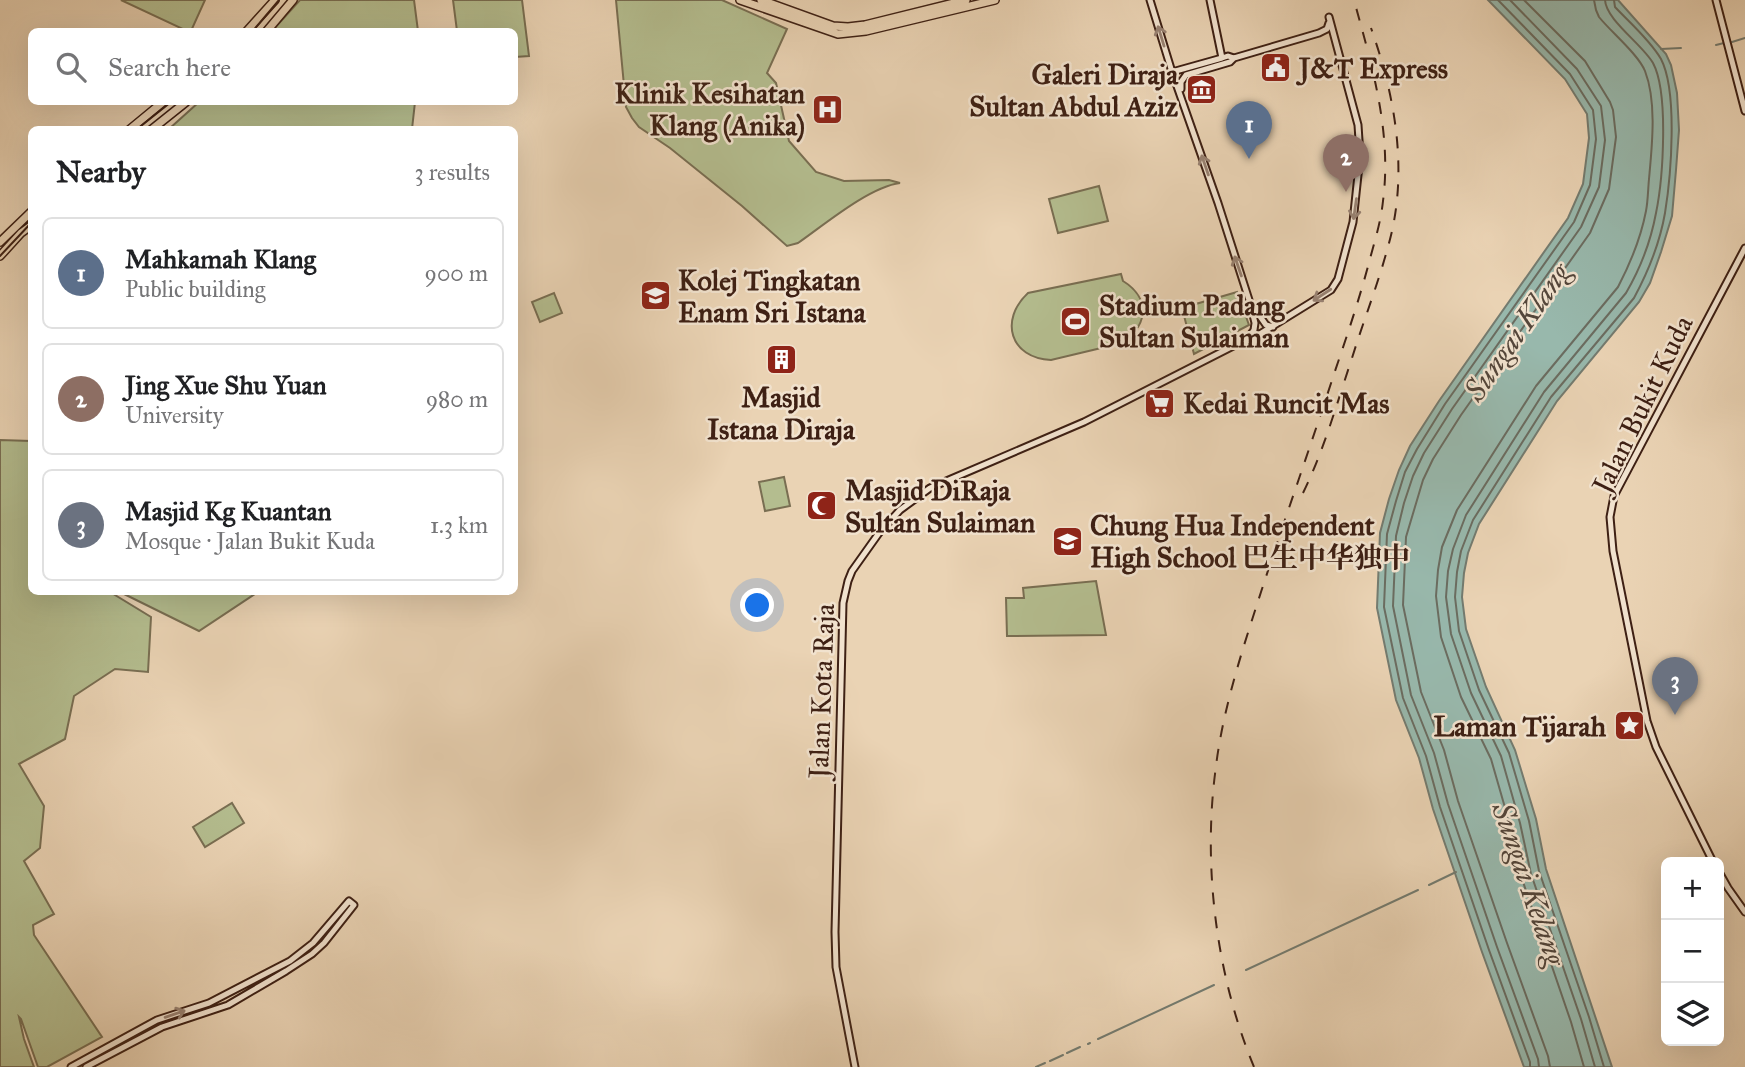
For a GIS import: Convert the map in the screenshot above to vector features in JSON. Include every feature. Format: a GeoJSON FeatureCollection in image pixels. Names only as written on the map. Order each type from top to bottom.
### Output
{"type":"FeatureCollection","features":[{"type":"Feature","properties":{"kind":"highway"},"geometry":{"type":"LineString","coordinates":[[250,28],[275,0]]}},
{"type":"Feature","properties":{"kind":"highway"},"geometry":{"type":"LineString","coordinates":[[269,28],[293,0]]}},
{"type":"Feature","properties":{"kind":"highway"},"geometry":{"type":"LineString","coordinates":[[740,0],[838,34],[876,29],[995,0]]}},
{"type":"Feature","properties":{"kind":"highway"},"geometry":{"type":"LineString","coordinates":[[761,0],[833,26],[848,27],[966,0]]}},
{"type":"Feature","properties":{"kind":"highway"},"geometry":{"type":"LineString","coordinates":[[134,126],[159,105]]}},
{"type":"Feature","properties":{"kind":"highway"},"geometry":{"type":"LineString","coordinates":[[156,126],[182,105]]}},
{"type":"Feature","properties":{"kind":"highway"},"geometry":{"type":"LineString","coordinates":[[0,242],[28,215]]}},
{"type":"Feature","properties":{"kind":"highway"},"geometry":{"type":"LineString","coordinates":[[0,256],[28,228]]}},
{"type":"Feature","properties":{"kind":"main road"},"geometry":{"type":"LineString","coordinates":[[1150,0],[1250,303],[1255,324],[1247,339]]}},
{"type":"Feature","properties":{"kind":"main road"},"geometry":{"type":"LineString","coordinates":[[1210,0],[1222,58]]}},
{"type":"Feature","properties":{"kind":"main road"},"geometry":{"type":"LineString","coordinates":[[1716,0],[1745,111]]}},
{"type":"Feature","properties":{"kind":"main road","name":"Jalan Kota Raja"},"geometry":{"type":"LineString","coordinates":[[855,1067],[836,967],[835,943],[843,603],[852,571],[879,533],[900,510],[930,488],[1084,422],[1255,337],[1331,290],[1338,279],[1353,222],[1360,156],[1355,113],[1329,17],[1329,26],[1319,33]]}},
{"type":"Feature","properties":{"kind":"main road"},"geometry":{"type":"LineString","coordinates":[[1180,92],[1181,82],[1186,75],[1230,62],[1234,58],[1319,33],[1331,33],[1336,40]]}},
{"type":"Feature","properties":{"kind":"main road"},"geometry":{"type":"LineString","coordinates":[[1172,72],[1228,56],[1234,58]]}},
{"type":"Feature","properties":{"kind":"main road","name":"Jalan Bukit Kuda"},"geometry":{"type":"LineString","coordinates":[[1711,857],[1656,747],[1647,721],[1613,551],[1610,517],[1614,496],[1745,248]]}},
{"type":"Feature","properties":{"kind":"main road"},"geometry":{"type":"LineString","coordinates":[[1250,303],[1266,325],[1273,327]]}},
{"type":"Feature","properties":{"kind":"main road"},"geometry":{"type":"LineString","coordinates":[[1724,881],[1745,912]]}},
{"type":"Feature","properties":{"kind":"main road"},"geometry":{"type":"LineString","coordinates":[[71,1067],[157,1020],[209,1003],[290,961],[313,943],[351,903],[324,943],[286,971],[228,1005],[162,1027],[86,1067]]}},
{"type":"Feature","properties":{"kind":"green space"},"geometry":{"type":"Polygon","coordinates":[[[121,0],[205,0],[192,28],[180,28],[121,0]]]}},
{"type":"Feature","properties":{"kind":"green space"},"geometry":{"type":"Polygon","coordinates":[[[300,0],[414,0],[418,28],[275,28],[300,0]]]}},
{"type":"Feature","properties":{"kind":"green space"},"geometry":{"type":"Polygon","coordinates":[[[453,0],[522,0],[529,56],[518,57],[518,28],[457,28],[453,0]]]}},
{"type":"Feature","properties":{"kind":"green space"},"geometry":{"type":"Polygon","coordinates":[[[616,0],[722,0],[787,29],[767,73],[776,83],[789,141],[816,172],[844,181],[889,180],[900,183],[861,199],[798,243],[787,246],[670,148],[639,127],[632,118],[626,107],[616,0]]]}},
{"type":"Feature","properties":{"kind":"green space"},"geometry":{"type":"Polygon","coordinates":[[[196,105],[415,105],[412,126],[172,126],[196,105]]]}},
{"type":"Feature","properties":{"kind":"green space"},"geometry":{"type":"Polygon","coordinates":[[[1099,186],[1108,221],[1058,233],[1049,199],[1099,186]]]}},
{"type":"Feature","properties":{"kind":"green space","name":"Stadium Padang Sultan Sulaiman"},"geometry":{"type":"Polygon","coordinates":[[[1121,274],[1123,281],[1139,296],[1143,314],[1136,330],[1128,338],[1118,344],[1051,360],[1037,358],[1018,345],[1013,336],[1014,315],[1028,293],[1121,274]]]}},
{"type":"Feature","properties":{"kind":"green space"},"geometry":{"type":"Polygon","coordinates":[[[1237,292],[1249,325],[1194,354],[1182,308],[1237,292]]]}},
{"type":"Feature","properties":{"kind":"green space"},"geometry":{"type":"Polygon","coordinates":[[[554,293],[562,313],[540,322],[532,302],[554,293]]]}},
{"type":"Feature","properties":{"kind":"green space"},"geometry":{"type":"Polygon","coordinates":[[[0,440],[28,441],[28,595],[115,595],[151,617],[148,672],[115,669],[74,696],[65,739],[19,764],[44,806],[40,848],[24,861],[54,914],[33,925],[34,935],[102,1037],[47,1067],[38,1067],[19,1017],[34,1067],[0,1067],[0,440]]]}},
{"type":"Feature","properties":{"kind":"green space"},"geometry":{"type":"Polygon","coordinates":[[[784,477],[790,506],[765,511],[759,482],[784,477]]]}},
{"type":"Feature","properties":{"kind":"green space"},"geometry":{"type":"Polygon","coordinates":[[[1096,581],[1106,635],[1007,636],[1006,598],[1024,598],[1023,588],[1096,581]]]}},
{"type":"Feature","properties":{"kind":"green space"},"geometry":{"type":"Polygon","coordinates":[[[126,595],[253,595],[199,631],[126,595]]]}},
{"type":"Feature","properties":{"kind":"green space"},"geometry":{"type":"Polygon","coordinates":[[[232,803],[244,823],[205,847],[193,827],[232,803]]]}},
{"type":"Feature","properties":{"kind":"water"},"geometry":{"type":"Polygon","coordinates":[[[1488,0],[1618,0],[1666,54],[1677,93],[1679,130],[1672,216],[1650,283],[1639,302],[1557,401],[1479,524],[1468,553],[1462,597],[1466,629],[1486,687],[1515,750],[1536,819],[1546,869],[1612,1067],[1524,1067],[1433,809],[1419,758],[1396,700],[1377,608],[1380,533],[1399,470],[1410,446],[1568,218],[1583,184],[1589,138],[1587,114],[1565,79],[1488,0]]]}},
{"type":"Feature","properties":{"kind":"waterway"},"geometry":{"type":"LineString","coordinates":[[1732,42],[1745,38]]}},
{"type":"Feature","properties":{"kind":"waterway"},"geometry":{"type":"LineString","coordinates":[[1716,45],[1724,43]]}},
{"type":"Feature","properties":{"kind":"waterway"},"geometry":{"type":"LineString","coordinates":[[1661,49],[1681,48]]}},
{"type":"Feature","properties":{"kind":"waterway"},"geometry":{"type":"LineString","coordinates":[[1429,885],[1456,872]]}},
{"type":"Feature","properties":{"kind":"waterway"},"geometry":{"type":"LineString","coordinates":[[1246,970],[1418,890]]}},
{"type":"Feature","properties":{"kind":"waterway"},"geometry":{"type":"LineString","coordinates":[[1098,1039],[1214,985]]}},
{"type":"Feature","properties":{"kind":"waterway"},"geometry":{"type":"LineString","coordinates":[[1067,1053],[1080,1047]]}},
{"type":"Feature","properties":{"kind":"waterway"},"geometry":{"type":"LineString","coordinates":[[1050,1061],[1063,1055]]}},
{"type":"Feature","properties":{"kind":"waterway"},"geometry":{"type":"LineString","coordinates":[[1036,1067],[1045,1063]]}},
{"type":"Feature","properties":{"kind":"tram line"},"geometry":{"type":"LineString","coordinates":[[255,28],[279,0]]}},
{"type":"Feature","properties":{"kind":"tram line"},"geometry":{"type":"LineString","coordinates":[[141,126],[167,105]]}},
{"type":"Feature","properties":{"kind":"tram line"},"geometry":{"type":"LineString","coordinates":[[0,256],[28,226]]}},
{"type":"Feature","properties":{"kind":"railway"},"geometry":{"type":"LineString","coordinates":[[1254,1067],[1231,997],[1216,923],[1211,848],[1215,774],[1222,727],[1240,659],[1354,313],[1381,215],[1385,175],[1383,124],[1354,0]]}},
{"type":"Feature","properties":{"kind":"railway"},"geometry":{"type":"LineString","coordinates":[[1303,493],[1324,443],[1378,279],[1392,231],[1396,205],[1396,128],[1386,78],[1371,28]]}},
{"type":"Feature","properties":{"kind":"place","name":"J&T Express"},"geometry":{"type":"Point","coordinates":[1276,68]}},
{"type":"Feature","properties":{"kind":"place","name":"Galeri Diraja Sultan Abdul Aziz"},"geometry":{"type":"Point","coordinates":[1201,90]}},
{"type":"Feature","properties":{"kind":"place","name":"Klinik Kesihatan Klang (Anika)"},"geometry":{"type":"Point","coordinates":[828,109]}},
{"type":"Feature","properties":{"kind":"place","name":"Mahkamah Klang"},"geometry":{"type":"Point","coordinates":[1249,159]}},
{"type":"Feature","properties":{"kind":"place","name":"Jing Xue Shu Yuan"},"geometry":{"type":"Point","coordinates":[1346,192]}},
{"type":"Feature","properties":{"kind":"place","name":"Kolej Tingkatan Enam Sri Istana"},"geometry":{"type":"Point","coordinates":[655,296]}},
{"type":"Feature","properties":{"kind":"place","name":"Stadium Padang Sultan Sulaiman"},"geometry":{"type":"Point","coordinates":[1076,321]}},
{"type":"Feature","properties":{"kind":"place","name":"Masjid Istana Diraja"},"geometry":{"type":"Point","coordinates":[781,360]}},
{"type":"Feature","properties":{"kind":"place","name":"Kedai Runcit Mas"},"geometry":{"type":"Point","coordinates":[1160,403]}},
{"type":"Feature","properties":{"kind":"place","name":"Masjid DiRaja Sultan Sulaiman"},"geometry":{"type":"Point","coordinates":[822,506]}},
{"type":"Feature","properties":{"kind":"place","name":"Chung Hua Independent High School 巴生中华独中"},"geometry":{"type":"Point","coordinates":[1067,541]}},
{"type":"Feature","properties":{"kind":"place","name":"Masjid Kg Kuantan"},"geometry":{"type":"Point","coordinates":[1675,715]}},
{"type":"Feature","properties":{"kind":"place","name":"Laman Tijarah"},"geometry":{"type":"Point","coordinates":[1629,726]}},
{"type":"Feature","properties":{"kind":"water label","name":"Sungai Klang"},"geometry":{"type":"Point","coordinates":[1517,332]}},
{"type":"Feature","properties":{"kind":"water label","name":"Sungai Kelang"},"geometry":{"type":"Point","coordinates":[1529,884]}}]}
